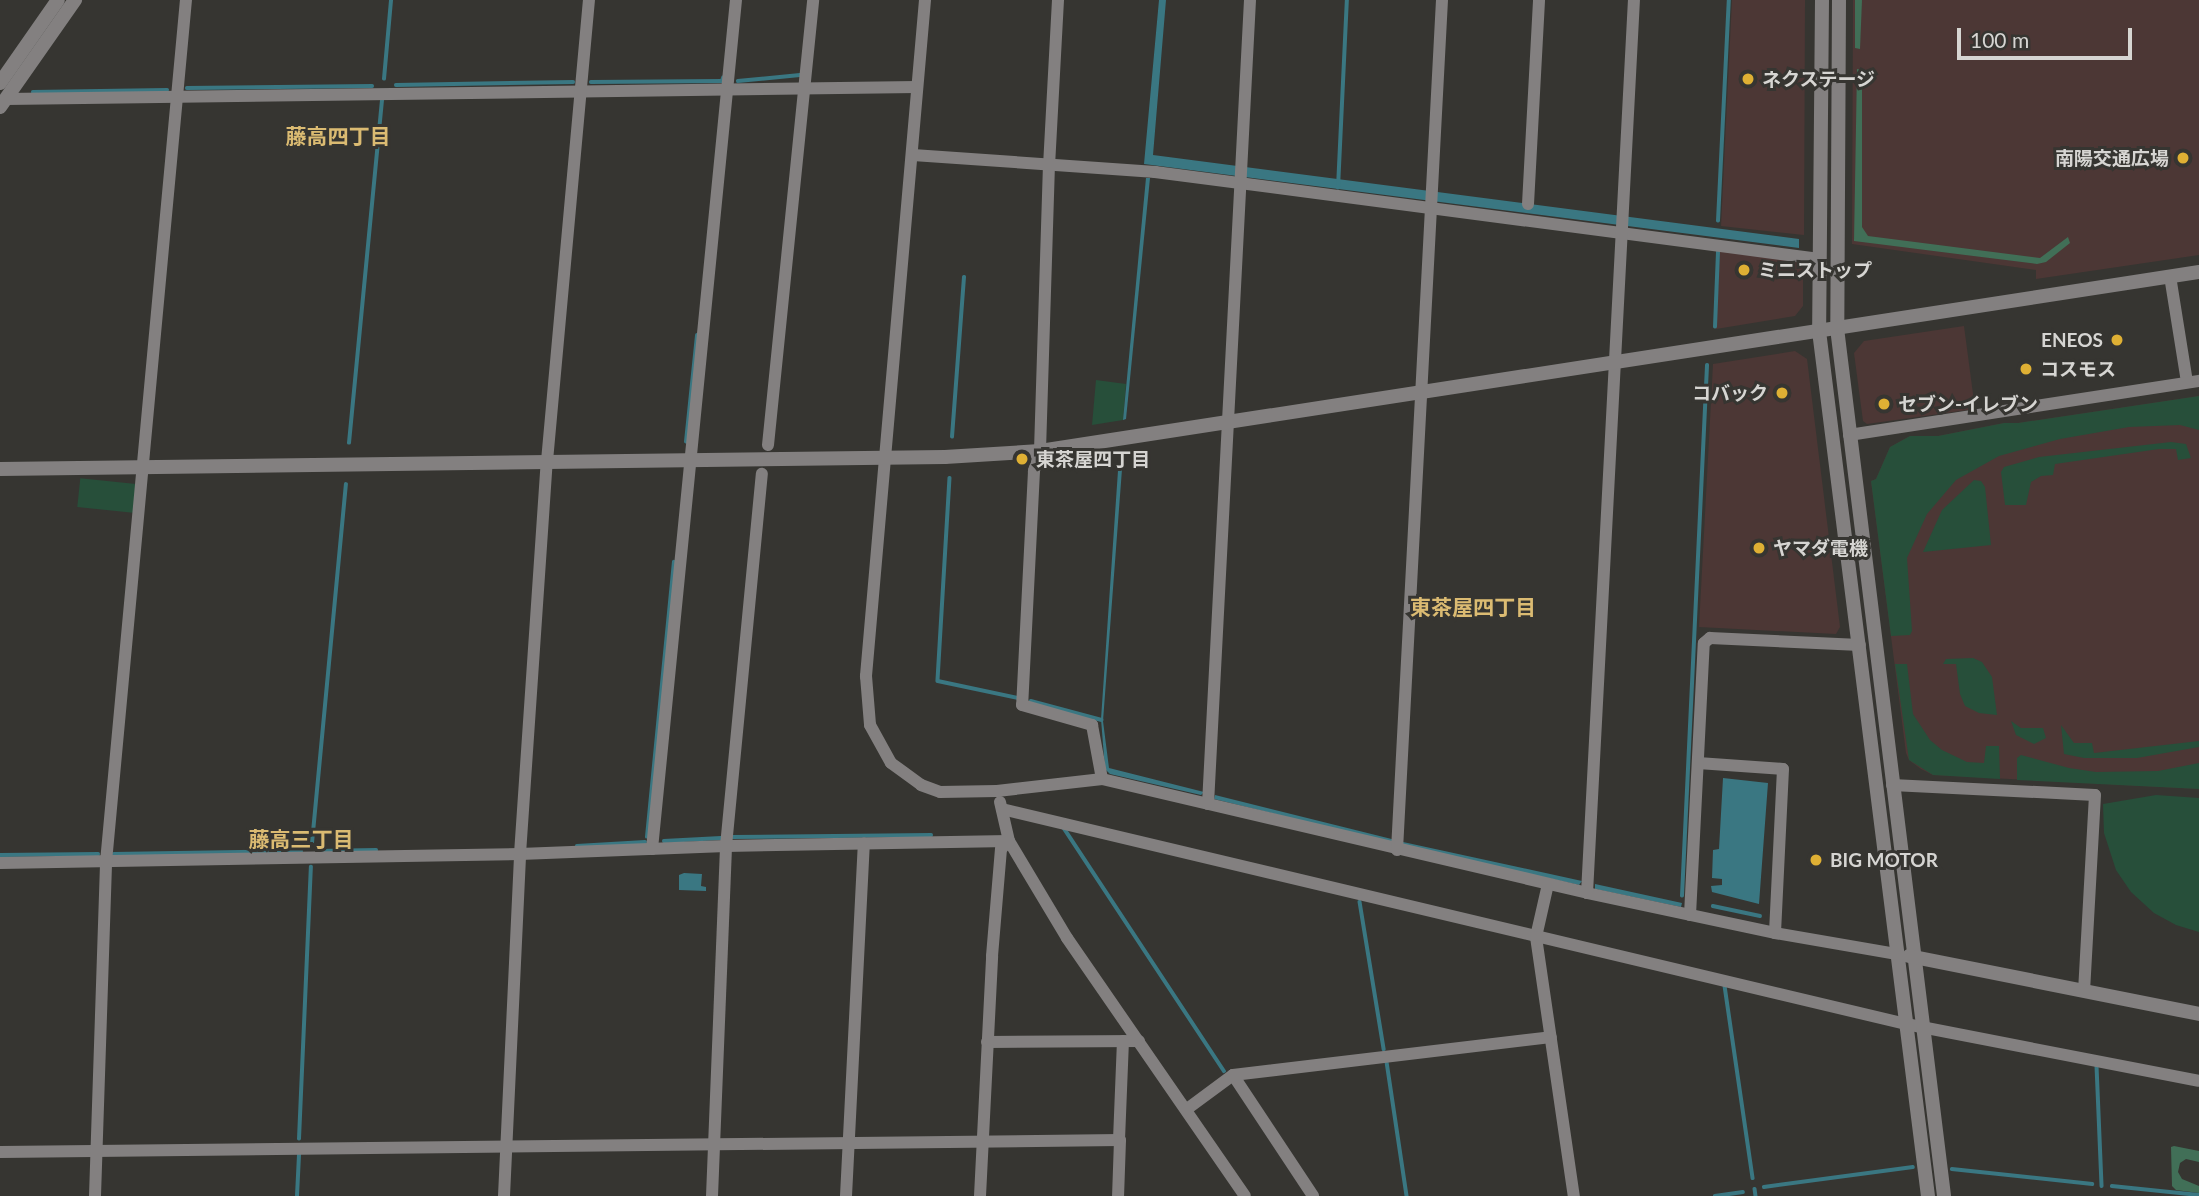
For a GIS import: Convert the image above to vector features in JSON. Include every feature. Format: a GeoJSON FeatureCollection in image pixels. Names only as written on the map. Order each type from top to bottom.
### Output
{"type":"FeatureCollection","features":[{"type":"Feature","properties":{"kind":"street"},"geometry":{"type":"LineString","coordinates":[[0,83],[58,0]]}},
{"type":"Feature","properties":{"kind":"street"},"geometry":{"type":"LineString","coordinates":[[3,103],[75,0]]}},
{"type":"Feature","properties":{"kind":"street"},"geometry":{"type":"LineString","coordinates":[[94,1196],[106,862],[186,0]]}},
{"type":"Feature","properties":{"kind":"street"},"geometry":{"type":"LineString","coordinates":[[504,1196],[520,854],[547,461],[589,0]]}},
{"type":"Feature","properties":{"kind":"street"},"geometry":{"type":"LineString","coordinates":[[652,849],[736,0]]}},
{"type":"Feature","properties":{"kind":"street"},"geometry":{"type":"LineString","coordinates":[[768,445],[813,0]]}},
{"type":"Feature","properties":{"kind":"street"},"geometry":{"type":"LineString","coordinates":[[925,0],[914,155],[866,676],[870,725],[891,763],[921,785],[940,792],[997,792],[1101,779],[1587,893],[1775,933],[1914,957],[2199,1014]]}},
{"type":"Feature","properties":{"kind":"street"},"geometry":{"type":"LineString","coordinates":[[1058,0],[1049,164],[1040,451],[1034,471],[1022,705],[1092,725],[1101,779]]}},
{"type":"Feature","properties":{"kind":"street"},"geometry":{"type":"LineString","coordinates":[[1208,804],[1250,0]]}},
{"type":"Feature","properties":{"kind":"street"},"geometry":{"type":"LineString","coordinates":[[1397,850],[1442,0]]}},
{"type":"Feature","properties":{"kind":"street"},"geometry":{"type":"LineString","coordinates":[[1528,204],[1539,0]]}},
{"type":"Feature","properties":{"kind":"street"},"geometry":{"type":"LineString","coordinates":[[1587,893],[1634,0]]}},
{"type":"Feature","properties":{"kind":"street"},"geometry":{"type":"LineString","coordinates":[[1822,0],[1819,331],[1928,1196]]}},
{"type":"Feature","properties":{"kind":"street"},"geometry":{"type":"LineString","coordinates":[[1839,0],[1837,328],[1944,1196]]}},
{"type":"Feature","properties":{"kind":"street"},"geometry":{"type":"LineString","coordinates":[[3,103],[917,87]]}},
{"type":"Feature","properties":{"kind":"street"},"geometry":{"type":"LineString","coordinates":[[914,155],[1155,172],[1432,199],[1622,225],[1819,259]]}},
{"type":"Feature","properties":{"kind":"street"},"geometry":{"type":"LineString","coordinates":[[0,469],[884,458],[1040,451],[2199,272]]}},
{"type":"Feature","properties":{"kind":"street"},"geometry":{"type":"LineString","coordinates":[[1849,435],[2193,382],[2170,276]]}},
{"type":"Feature","properties":{"kind":"street"},"geometry":{"type":"LineString","coordinates":[[712,1196],[726,846],[762,474]]}},
{"type":"Feature","properties":{"kind":"street"},"geometry":{"type":"LineString","coordinates":[[1690,915],[1704,643],[1710,638],[1860,645]]}},
{"type":"Feature","properties":{"kind":"street"},"geometry":{"type":"LineString","coordinates":[[1698,763],[1783,769],[1775,933]]}},
{"type":"Feature","properties":{"kind":"street"},"geometry":{"type":"LineString","coordinates":[[1892,785],[2095,796],[2084,990]]}},
{"type":"Feature","properties":{"kind":"street"},"geometry":{"type":"LineString","coordinates":[[997,792],[1009,841],[1067,938],[1245,1196]]}},
{"type":"Feature","properties":{"kind":"street"},"geometry":{"type":"LineString","coordinates":[[1002,809],[1906,1024],[2199,1081]]}},
{"type":"Feature","properties":{"kind":"street"},"geometry":{"type":"LineString","coordinates":[[0,863],[520,854],[726,846],[1009,841]]}},
{"type":"Feature","properties":{"kind":"street"},"geometry":{"type":"LineString","coordinates":[[980,1196],[987,1041],[1001,849],[1009,841]]}},
{"type":"Feature","properties":{"kind":"street"},"geometry":{"type":"LineString","coordinates":[[846,1196],[864,844]]}},
{"type":"Feature","properties":{"kind":"street"},"geometry":{"type":"LineString","coordinates":[[1548,884],[1536,937],[1574,1196]]}},
{"type":"Feature","properties":{"kind":"street"},"geometry":{"type":"LineString","coordinates":[[1186,1109],[1233,1075],[1550,1037]]}},
{"type":"Feature","properties":{"kind":"street"},"geometry":{"type":"LineString","coordinates":[[987,1041],[1139,1041]]}},
{"type":"Feature","properties":{"kind":"street"},"geometry":{"type":"LineString","coordinates":[[1118,1196],[1124,1041]]}},
{"type":"Feature","properties":{"kind":"street"},"geometry":{"type":"LineString","coordinates":[[1233,1075],[1313,1196]]}},
{"type":"Feature","properties":{"kind":"street"},"geometry":{"type":"LineString","coordinates":[[0,1152],[1119,1140]]}},
{"type":"Feature","properties":{"kind":"shaded area"},"geometry":{"type":"Polygon","coordinates":[[[1732,0],[1805,0],[1804,235],[1721,226],[1732,0]]]}},
{"type":"Feature","properties":{"kind":"shaded area"},"geometry":{"type":"Polygon","coordinates":[[[1853,0],[2199,0],[2199,255],[2036,279],[2036,270],[1852,244],[1853,0]]]}},
{"type":"Feature","properties":{"kind":"shaded area"},"geometry":{"type":"Polygon","coordinates":[[[1720,250],[1799,260],[1803,265],[1803,306],[1795,316],[1716,329],[1720,250]]]}},
{"type":"Feature","properties":{"kind":"shaded area"},"geometry":{"type":"Polygon","coordinates":[[[1964,326],[1975,409],[1867,424],[1863,421],[1854,353],[1864,341],[1964,326]]]}},
{"type":"Feature","properties":{"kind":"shaded area"},"geometry":{"type":"Polygon","coordinates":[[[1795,351],[1807,359],[1840,627],[1836,634],[1699,627],[1713,364],[1795,351]]]}},
{"type":"Feature","properties":{"kind":"shaded area"},"geometry":{"type":"Polygon","coordinates":[[[2199,396],[2199,789],[1933,775],[1909,760],[1871,481],[1876,479],[1890,447],[1910,436],[1938,436],[2004,423],[2199,396]]]}},
{"type":"Feature","properties":{"kind":"green space"},"geometry":{"type":"Polygon","coordinates":[[[1855,0],[1862,0],[1860,49],[1855,48],[1855,0]]]}},
{"type":"Feature","properties":{"kind":"green space"},"geometry":{"type":"Polygon","coordinates":[[[1857,69],[1862,70],[1862,227],[1868,236],[2040,258],[2068,237],[2070,243],[2046,262],[2037,264],[1854,241],[1857,69]]]}},
{"type":"Feature","properties":{"kind":"green space"},"geometry":{"type":"Polygon","coordinates":[[[1096,380],[1126,384],[1123,420],[1092,425],[1096,380]]]}},
{"type":"Feature","properties":{"kind":"green space"},"geometry":{"type":"Polygon","coordinates":[[[2199,396],[2199,430],[2180,425],[2129,427],[2060,439],[1999,456],[1956,480],[1927,514],[1907,558],[1912,631],[1910,635],[1891,636],[1871,481],[1876,479],[1890,447],[1910,436],[1938,436],[2004,423],[2199,396]]]}},
{"type":"Feature","properties":{"kind":"green space"},"geometry":{"type":"Polygon","coordinates":[[[2171,442],[2186,444],[2191,458],[2178,460],[2176,449],[2159,449],[2055,464],[2053,475],[2041,476],[2031,482],[2026,505],[2005,505],[2001,472],[2004,467],[2039,457],[2171,442]]]}},
{"type":"Feature","properties":{"kind":"green space"},"geometry":{"type":"Polygon","coordinates":[[[80,478],[136,484],[133,513],[77,507],[80,478]]]}},
{"type":"Feature","properties":{"kind":"green space"},"geometry":{"type":"Polygon","coordinates":[[[1974,480],[1981,481],[1985,487],[1991,545],[1923,552],[1942,510],[1974,480]]]}},
{"type":"Feature","properties":{"kind":"green space"},"geometry":{"type":"Polygon","coordinates":[[[1973,658],[1982,662],[1992,677],[1997,715],[1979,713],[1965,706],[1960,694],[1956,664],[1943,664],[1946,659],[1973,658]]]}},
{"type":"Feature","properties":{"kind":"green space"},"geometry":{"type":"Polygon","coordinates":[[[1895,664],[1907,664],[1913,714],[1930,740],[1942,750],[1967,762],[1984,763],[1986,746],[1999,746],[2000,779],[1933,775],[1909,760],[1895,664]]]}},
{"type":"Feature","properties":{"kind":"green space"},"geometry":{"type":"Polygon","coordinates":[[[2011,721],[2021,728],[2043,728],[2046,738],[2034,744],[2016,735],[2011,721]]]}},
{"type":"Feature","properties":{"kind":"green space"},"geometry":{"type":"Polygon","coordinates":[[[2061,725],[2074,743],[2092,743],[2094,753],[2199,741],[2199,747],[2137,758],[2084,758],[2064,754],[2061,725]]]}},
{"type":"Feature","properties":{"kind":"green space"},"geometry":{"type":"Polygon","coordinates":[[[2021,755],[2096,772],[2158,771],[2199,763],[2199,789],[2017,780],[2017,758],[2021,755]]]}},
{"type":"Feature","properties":{"kind":"green space"},"geometry":{"type":"Polygon","coordinates":[[[2156,795],[2199,798],[2199,932],[2176,925],[2154,913],[2131,892],[2116,870],[2104,833],[2103,804],[2156,795]]]}},
{"type":"Feature","properties":{"kind":"green space"},"geometry":{"type":"Polygon","coordinates":[[[2171,1147],[2199,1151],[2199,1162],[2186,1159],[2180,1163],[2178,1172],[2182,1179],[2199,1186],[2199,1193],[2176,1190],[2172,1186],[2171,1147]]]}},
{"type":"Feature","properties":{"kind":"water"},"geometry":{"type":"Polygon","coordinates":[[[1159,0],[1166,0],[1153,155],[1799,239],[1799,248],[1144,164],[1159,0]]]}},
{"type":"Feature","properties":{"kind":"water"},"geometry":{"type":"Polygon","coordinates":[[[1146,178],[1150,178],[1126,419],[1123,420],[1146,178]]]}},
{"type":"Feature","properties":{"kind":"water"},"geometry":{"type":"Polygon","coordinates":[[[1119,456],[1123,456],[1103,721],[1109,768],[1204,792],[1201,795],[1110,774],[1105,769],[1101,719],[1119,456]]]}},
{"type":"Feature","properties":{"kind":"water"},"geometry":{"type":"Polygon","coordinates":[[[1723,778],[1768,783],[1759,904],[1712,892],[1711,886],[1722,885],[1722,879],[1712,878],[1713,850],[1719,849],[1723,778]]]}},
{"type":"Feature","properties":{"kind":"water"},"geometry":{"type":"Polygon","coordinates":[[[1215,795],[1393,839],[1392,843],[1214,799],[1215,795]]]}},
{"type":"Feature","properties":{"kind":"water"},"geometry":{"type":"Polygon","coordinates":[[[1403,842],[1582,881],[1579,885],[1403,846],[1403,842]]]}},
{"type":"Feature","properties":{"kind":"water"},"geometry":{"type":"Polygon","coordinates":[[[702,874],[701,886],[706,887],[706,891],[679,890],[679,875],[702,874]]]}},
{"type":"Feature","properties":{"kind":"water"},"geometry":{"type":"Polygon","coordinates":[[[1595,884],[1682,903],[1681,907],[1595,889],[1595,884]]]}},
{"type":"Feature","properties":{"kind":"waterway"},"geometry":{"type":"LineString","coordinates":[[384,79],[391,0]]}},
{"type":"Feature","properties":{"kind":"waterway"},"geometry":{"type":"LineString","coordinates":[[1338,188],[1347,0]]}},
{"type":"Feature","properties":{"kind":"waterway"},"geometry":{"type":"LineString","coordinates":[[1718,221],[1729,0]]}},
{"type":"Feature","properties":{"kind":"waterway"},"geometry":{"type":"LineString","coordinates":[[738,81],[800,75]]}},
{"type":"Feature","properties":{"kind":"waterway"},"geometry":{"type":"LineString","coordinates":[[591,82],[722,81],[723,78]]}},
{"type":"Feature","properties":{"kind":"waterway"},"geometry":{"type":"LineString","coordinates":[[396,85],[573,82]]}},
{"type":"Feature","properties":{"kind":"waterway"},"geometry":{"type":"LineString","coordinates":[[187,88],[372,86]]}},
{"type":"Feature","properties":{"kind":"waterway"},"geometry":{"type":"LineString","coordinates":[[33,92],[167,90]]}},
{"type":"Feature","properties":{"kind":"waterway"},"geometry":{"type":"LineString","coordinates":[[349,443],[382,101]]}},
{"type":"Feature","properties":{"kind":"waterway"},"geometry":{"type":"LineString","coordinates":[[1715,327],[1718,251]]}},
{"type":"Feature","properties":{"kind":"waterway"},"geometry":{"type":"LineString","coordinates":[[952,437],[964,277]]}},
{"type":"Feature","properties":{"kind":"waterway"},"geometry":{"type":"LineString","coordinates":[[686,442],[697,336]]}},
{"type":"Feature","properties":{"kind":"waterway"},"geometry":{"type":"LineString","coordinates":[[1682,896],[1707,366]]}},
{"type":"Feature","properties":{"kind":"waterway"},"geometry":{"type":"LineString","coordinates":[[950,478],[938,681],[1018,698]]}},
{"type":"Feature","properties":{"kind":"waterway"},"geometry":{"type":"LineString","coordinates":[[312,843],[346,485]]}},
{"type":"Feature","properties":{"kind":"waterway"},"geometry":{"type":"LineString","coordinates":[[647,837],[674,562]]}},
{"type":"Feature","properties":{"kind":"waterway"},"geometry":{"type":"LineString","coordinates":[[1031,701],[1102,720]]}},
{"type":"Feature","properties":{"kind":"waterway"},"geometry":{"type":"LineString","coordinates":[[1064,828],[1224,1071]]}},
{"type":"Feature","properties":{"kind":"waterway"},"geometry":{"type":"LineString","coordinates":[[732,837],[931,835]]}},
{"type":"Feature","properties":{"kind":"waterway"},"geometry":{"type":"LineString","coordinates":[[664,841],[721,838]]}},
{"type":"Feature","properties":{"kind":"waterway"},"geometry":{"type":"LineString","coordinates":[[577,846],[645,842]]}},
{"type":"Feature","properties":{"kind":"waterway"},"geometry":{"type":"LineString","coordinates":[[319,851],[376,850]]}},
{"type":"Feature","properties":{"kind":"waterway"},"geometry":{"type":"LineString","coordinates":[[114,854],[301,851]]}},
{"type":"Feature","properties":{"kind":"waterway"},"geometry":{"type":"LineString","coordinates":[[0,855],[98,854]]}},
{"type":"Feature","properties":{"kind":"waterway"},"geometry":{"type":"LineString","coordinates":[[299,1139],[311,867]]}},
{"type":"Feature","properties":{"kind":"waterway"},"geometry":{"type":"LineString","coordinates":[[1360,902],[1384,1049]]}},
{"type":"Feature","properties":{"kind":"waterway"},"geometry":{"type":"LineString","coordinates":[[1713,906],[1760,916]]}},
{"type":"Feature","properties":{"kind":"waterway"},"geometry":{"type":"LineString","coordinates":[[1725,986],[1753,1178]]}},
{"type":"Feature","properties":{"kind":"waterway"},"geometry":{"type":"LineString","coordinates":[[1387,1062],[1407,1196]]}},
{"type":"Feature","properties":{"kind":"waterway"},"geometry":{"type":"LineString","coordinates":[[2097,1066],[2102,1186]]}},
{"type":"Feature","properties":{"kind":"waterway"},"geometry":{"type":"LineString","coordinates":[[297,1196],[299,1155]]}},
{"type":"Feature","properties":{"kind":"waterway"},"geometry":{"type":"LineString","coordinates":[[1764,1187],[1913,1167]]}},
{"type":"Feature","properties":{"kind":"waterway"},"geometry":{"type":"LineString","coordinates":[[1952,1169],[2092,1184]]}},
{"type":"Feature","properties":{"kind":"waterway"},"geometry":{"type":"LineString","coordinates":[[2112,1186],[2199,1195]]}},
{"type":"Feature","properties":{"kind":"waterway"},"geometry":{"type":"LineString","coordinates":[[1755,1189],[1756,1196]]}},
{"type":"Feature","properties":{"kind":"waterway"},"geometry":{"type":"LineString","coordinates":[[1715,1196],[1743,1192]]}},
{"type":"Feature","properties":{"kind":"place","name":"ネクステージ"},"geometry":{"type":"Point","coordinates":[1748,79]}},
{"type":"Feature","properties":{"kind":"place","name":"南陽交通広場"},"geometry":{"type":"Point","coordinates":[2183,158]}},
{"type":"Feature","properties":{"kind":"place","name":"ミニストップ"},"geometry":{"type":"Point","coordinates":[1744,270]}},
{"type":"Feature","properties":{"kind":"place","name":"ENEOS"},"geometry":{"type":"Point","coordinates":[2117,340]}},
{"type":"Feature","properties":{"kind":"place","name":"コスモス"},"geometry":{"type":"Point","coordinates":[2026,369]}},
{"type":"Feature","properties":{"kind":"place","name":"コバック"},"geometry":{"type":"Point","coordinates":[1782,393]}},
{"type":"Feature","properties":{"kind":"place","name":"セブン-イレブン"},"geometry":{"type":"Point","coordinates":[1884,404]}},
{"type":"Feature","properties":{"kind":"place","name":"東茶屋四丁目"},"geometry":{"type":"Point","coordinates":[1022,459]}},
{"type":"Feature","properties":{"kind":"place","name":"ヤマダ電機"},"geometry":{"type":"Point","coordinates":[1759,548]}},
{"type":"Feature","properties":{"kind":"place","name":"BIG MOTOR"},"geometry":{"type":"Point","coordinates":[1816,860]}},
{"type":"Feature","properties":{"kind":"district","name":"藤高四丁目"},"geometry":{"type":"Point","coordinates":[338,136]}},
{"type":"Feature","properties":{"kind":"district","name":"東茶屋四丁目"},"geometry":{"type":"Point","coordinates":[1473,607]}},
{"type":"Feature","properties":{"kind":"district","name":"藤高三丁目"},"geometry":{"type":"Point","coordinates":[301,839]}}]}
